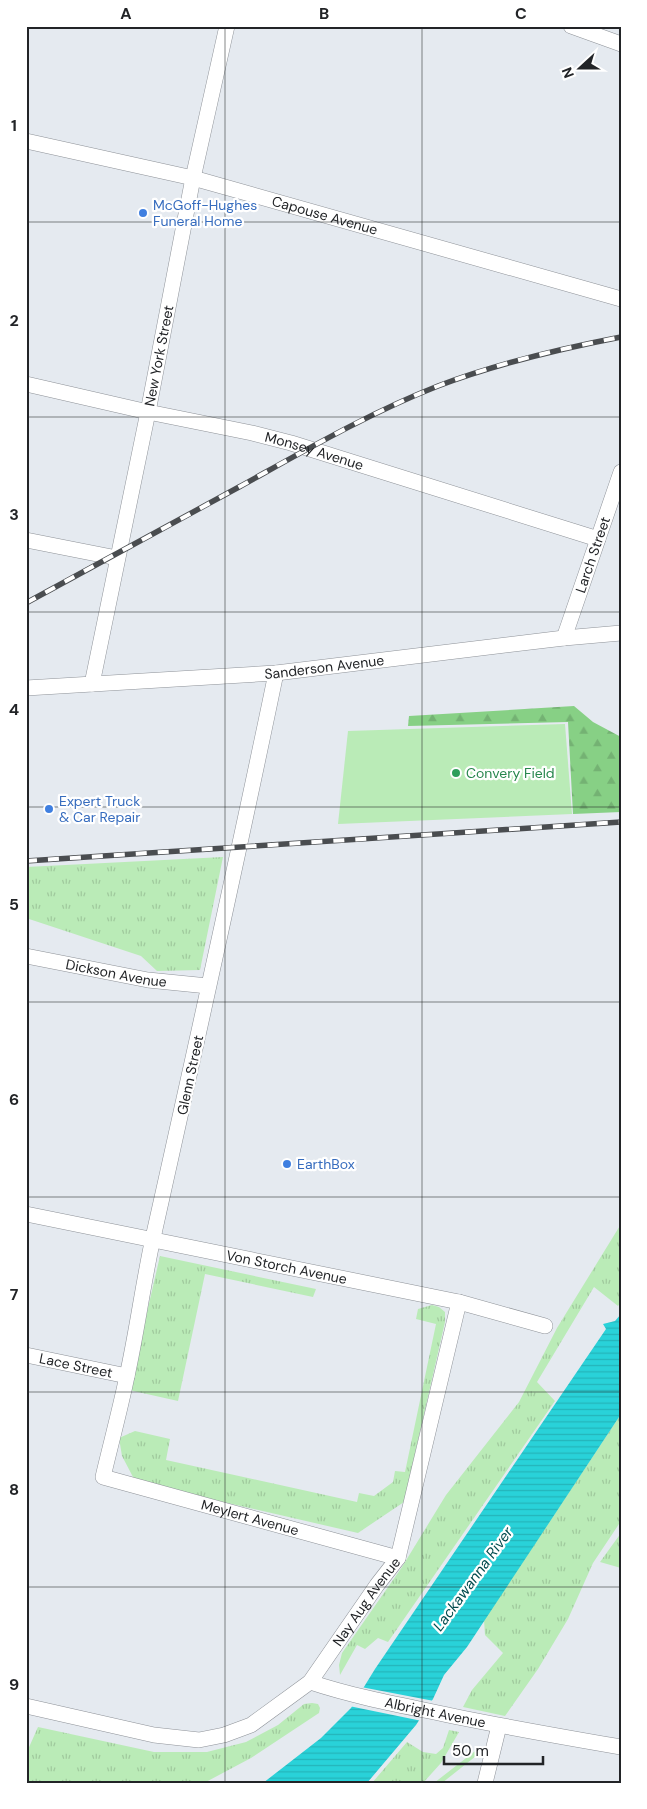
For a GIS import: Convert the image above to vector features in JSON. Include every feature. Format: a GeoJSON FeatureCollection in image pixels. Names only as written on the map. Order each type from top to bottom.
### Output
{"type":"FeatureCollection","features":[{"type":"Feature","properties":{"kind":"street","name":"New York Street"},"geometry":{"type":"LineString","coordinates":[[92,684],[148,412],[193,178],[227,26]]}},
{"type":"Feature","properties":{"kind":"street"},"geometry":{"type":"LineString","coordinates":[[571,26],[621,44]]}},
{"type":"Feature","properties":{"kind":"street","name":"Capouse Avenue"},"geometry":{"type":"LineString","coordinates":[[26,141],[193,178],[621,299]]}},
{"type":"Feature","properties":{"kind":"street","name":"Monsey Avenue"},"geometry":{"type":"LineString","coordinates":[[26,384],[291,443],[598,540]]}},
{"type":"Feature","properties":{"kind":"street","name":"Larch Street"},"geometry":{"type":"LineString","coordinates":[[564,638],[621,472]]}},
{"type":"Feature","properties":{"kind":"street"},"geometry":{"type":"LineString","coordinates":[[26,540],[117,558]]}},
{"type":"Feature","properties":{"kind":"street","name":"Sanderson Avenue"},"geometry":{"type":"LineString","coordinates":[[26,688],[276,673],[564,638],[621,633]]}},
{"type":"Feature","properties":{"kind":"street","name":"Glenn Street"},"geometry":{"type":"LineString","coordinates":[[104,1477],[276,673]]}},
{"type":"Feature","properties":{"kind":"street","name":"Dickson Avenue"},"geometry":{"type":"LineString","coordinates":[[26,956],[148,980],[208,986]]}},
{"type":"Feature","properties":{"kind":"street","name":"Von Storch Avenue"},"geometry":{"type":"LineString","coordinates":[[26,1214],[459,1302],[545,1326]]}},
{"type":"Feature","properties":{"kind":"street","name":"Nay Aug Avenue"},"geometry":{"type":"LineString","coordinates":[[26,1706],[154,1735],[199,1740],[224,1735],[251,1725],[310,1682],[398,1558],[459,1302]]}},
{"type":"Feature","properties":{"kind":"street","name":"Lace Street"},"geometry":{"type":"LineString","coordinates":[[26,1355],[127,1376]]}},
{"type":"Feature","properties":{"kind":"street","name":"Meylert Avenue"},"geometry":{"type":"LineString","coordinates":[[104,1477],[398,1558]]}},
{"type":"Feature","properties":{"kind":"street","name":"Albright Avenue"},"geometry":{"type":"LineString","coordinates":[[310,1682],[341,1692],[499,1726],[621,1747]]}},
{"type":"Feature","properties":{"kind":"street"},"geometry":{"type":"LineString","coordinates":[[485,1783],[499,1726]]}},
{"type":"Feature","properties":{"kind":"green space"},"geometry":{"type":"Polygon","coordinates":[[[574,706],[593,722],[621,737],[621,812],[573,814],[568,722],[408,726],[409,716],[574,706]]]}},
{"type":"Feature","properties":{"kind":"green space","name":"Convery Field"},"geometry":{"type":"Polygon","coordinates":[[[565,724],[572,814],[338,824],[348,731],[565,724]]]}},
{"type":"Feature","properties":{"kind":"green space"},"geometry":{"type":"Polygon","coordinates":[[[223,857],[200,970],[157,971],[141,956],[26,918],[26,867],[223,857]]]}},
{"type":"Feature","properties":{"kind":"green space"},"geometry":{"type":"Polygon","coordinates":[[[621,1224],[621,1302],[618,1306],[594,1287],[537,1382],[555,1401],[388,1642],[378,1638],[365,1649],[357,1645],[340,1675],[339,1665],[342,1653],[402,1567],[446,1495],[519,1402],[557,1328],[621,1224]]]}},
{"type":"Feature","properties":{"kind":"green space"},"geometry":{"type":"Polygon","coordinates":[[[160,1256],[316,1289],[313,1297],[205,1274],[178,1401],[129,1390],[160,1256]]]}},
{"type":"Feature","properties":{"kind":"green space"},"geometry":{"type":"Polygon","coordinates":[[[432,1305],[439,1307],[445,1312],[445,1322],[404,1502],[358,1533],[145,1484],[133,1477],[122,1456],[119,1438],[135,1431],[170,1439],[166,1460],[357,1502],[359,1493],[374,1496],[393,1482],[395,1471],[405,1472],[436,1324],[416,1319],[418,1309],[432,1305]]]}},
{"type":"Feature","properties":{"kind":"green space"},"geometry":{"type":"Polygon","coordinates":[[[621,1414],[621,1521],[593,1563],[568,1619],[538,1669],[505,1716],[463,1707],[472,1690],[503,1653],[485,1635],[484,1620],[621,1414]]]}},
{"type":"Feature","properties":{"kind":"green space"},"geometry":{"type":"Polygon","coordinates":[[[621,1533],[621,1568],[600,1562],[621,1533]]]}},
{"type":"Feature","properties":{"kind":"green space"},"geometry":{"type":"Polygon","coordinates":[[[304,1704],[318,1704],[320,1708],[319,1713],[251,1758],[204,1783],[26,1783],[26,1754],[38,1727],[154,1752],[207,1752],[246,1742],[278,1725],[304,1704]]]}},
{"type":"Feature","properties":{"kind":"green space"},"geometry":{"type":"Polygon","coordinates":[[[449,1730],[459,1732],[441,1763],[423,1783],[372,1783],[407,1742],[423,1752],[436,1754],[443,1748],[449,1730]]]}},
{"type":"Feature","properties":{"kind":"green space"},"geometry":{"type":"Polygon","coordinates":[[[479,1748],[476,1756],[442,1783],[434,1783],[479,1748]]]}},
{"type":"Feature","properties":{"kind":"water","name":"Lackawanna River"},"geometry":{"type":"Polygon","coordinates":[[[621,1314],[621,1414],[467,1647],[444,1675],[433,1699],[416,1725],[367,1783],[263,1783],[321,1738],[351,1708],[375,1669],[606,1329],[603,1324],[615,1321],[621,1314]]]}},
{"type":"Feature","properties":{"kind":"pier"},"geometry":{"type":"Polygon","coordinates":[[[361,1687],[434,1701],[422,1721],[349,1706],[361,1687]]]}},
{"type":"Feature","properties":{"kind":"railway"},"geometry":{"type":"LineString","coordinates":[[26,603],[337,433],[387,408],[438,386],[506,364],[621,337]]}},
{"type":"Feature","properties":{"kind":"railway"},"geometry":{"type":"LineString","coordinates":[[26,861],[621,822]]}},
{"type":"Feature","properties":{"kind":"place","name":"McGoff-Hughes Funeral Home"},"geometry":{"type":"Point","coordinates":[143,213]}},
{"type":"Feature","properties":{"kind":"place","name":"Convery Field"},"geometry":{"type":"Point","coordinates":[456,773]}},
{"type":"Feature","properties":{"kind":"place","name":"Expert Truck & Car Repair"},"geometry":{"type":"Point","coordinates":[49,809]}},
{"type":"Feature","properties":{"kind":"place","name":"EarthBox"},"geometry":{"type":"Point","coordinates":[287,1164]}}]}
